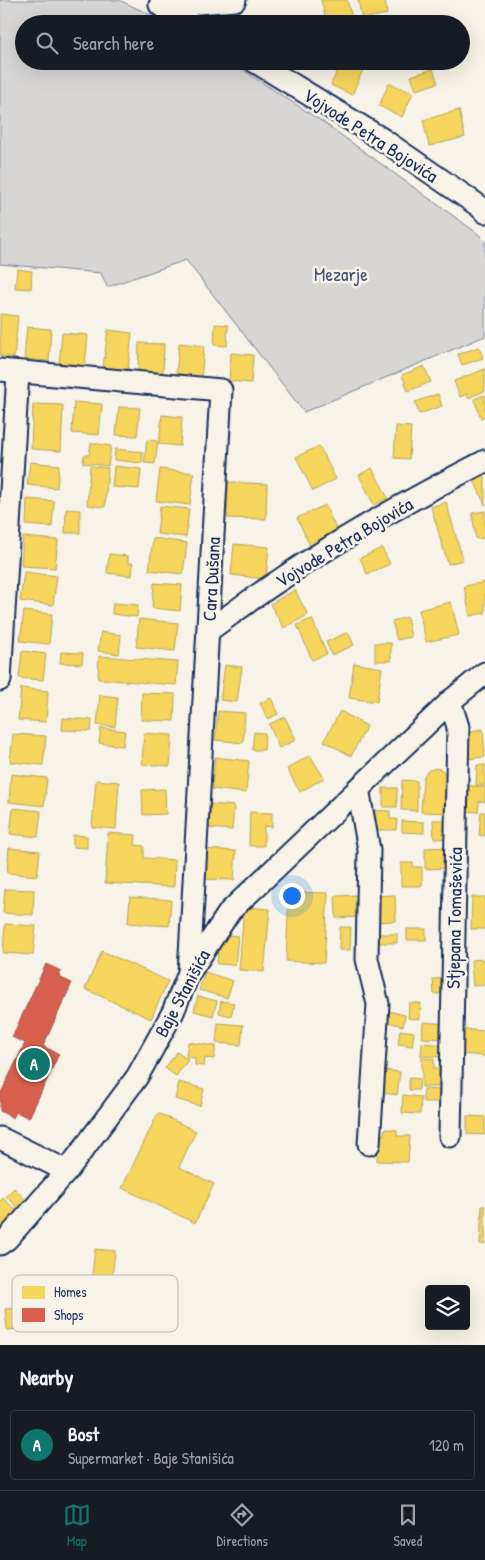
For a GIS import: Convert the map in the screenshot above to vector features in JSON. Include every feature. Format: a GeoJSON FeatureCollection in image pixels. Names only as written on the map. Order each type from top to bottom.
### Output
{"type":"FeatureCollection","features":[{"type":"Feature","properties":{"kind":"street"},"geometry":{"type":"LineString","coordinates":[[156,3],[235,0]]}},
{"type":"Feature","properties":{"kind":"street"},"geometry":{"type":"LineString","coordinates":[[156,3],[177,15]]}},
{"type":"Feature","properties":{"kind":"street","name":"Vojvode Petra Bojovića"},"geometry":{"type":"LineString","coordinates":[[269,70],[382,139],[485,212]]}},
{"type":"Feature","properties":{"kind":"street","name":"Cara Dušana"},"geometry":{"type":"LineString","coordinates":[[0,680],[9,371],[221,390],[189,973]]}},
{"type":"Feature","properties":{"kind":"street","name":"Vojvode Petra Bojovića"},"geometry":{"type":"LineString","coordinates":[[208,631],[280,579],[357,531],[435,486],[485,461]]}},
{"type":"Feature","properties":{"kind":"street","name":"Baje Stanišića"},"geometry":{"type":"LineString","coordinates":[[0,1244],[7,1239],[67,1171],[137,1077],[173,1012],[189,973],[230,911],[450,701],[485,673]]}},
{"type":"Feature","properties":{"kind":"street","name":"Stjepana Tomaševića"},"geometry":{"type":"LineString","coordinates":[[450,701],[458,727],[450,1136]]}},
{"type":"Feature","properties":{"kind":"street"},"geometry":{"type":"LineString","coordinates":[[358,788],[369,850],[367,960],[378,1004],[369,1144]]}},
{"type":"Feature","properties":{"kind":"street"},"geometry":{"type":"LineString","coordinates":[[0,1138],[67,1171]]}},
{"type":"Feature","properties":{"kind":"green space","name":"Mezarje"},"geometry":{"type":"Polygon","coordinates":[[[0,0],[119,0],[151,15],[15,15],[15,70],[243,70],[323,122],[477,233],[485,241],[485,336],[304,412],[186,260],[107,287],[101,273],[0,264],[0,0]]]}},
{"type":"Feature","properties":{"kind":"building: Homes"},"geometry":{"type":"Polygon","coordinates":[[[321,0],[347,0],[351,15],[325,15],[321,0]]]}},
{"type":"Feature","properties":{"kind":"building: Homes"},"geometry":{"type":"Polygon","coordinates":[[[358,0],[385,0],[387,14],[361,15],[358,0]]]}},
{"type":"Feature","properties":{"kind":"building: Homes"},"geometry":{"type":"Polygon","coordinates":[[[337,70],[363,70],[352,95],[331,85],[337,70]]]}},
{"type":"Feature","properties":{"kind":"building: Homes"},"geometry":{"type":"Polygon","coordinates":[[[433,70],[438,83],[416,90],[411,76],[433,70]]]}},
{"type":"Feature","properties":{"kind":"building: Homes"},"geometry":{"type":"Polygon","coordinates":[[[389,83],[413,93],[402,117],[379,106],[389,83]]]}},
{"type":"Feature","properties":{"kind":"building: Homes"},"geometry":{"type":"Polygon","coordinates":[[[459,110],[465,137],[429,146],[423,120],[459,110]]]}},
{"type":"Feature","properties":{"kind":"building: Homes"},"geometry":{"type":"Polygon","coordinates":[[[17,269],[32,271],[31,289],[15,288],[17,269]]]}},
{"type":"Feature","properties":{"kind":"building: Homes"},"geometry":{"type":"Polygon","coordinates":[[[0,314],[18,316],[14,358],[0,356],[0,314]]]}},
{"type":"Feature","properties":{"kind":"building: Homes"},"geometry":{"type":"Polygon","coordinates":[[[215,324],[228,325],[227,346],[214,345],[215,324]]]}},
{"type":"Feature","properties":{"kind":"building: Homes"},"geometry":{"type":"Polygon","coordinates":[[[27,327],[51,329],[49,361],[24,359],[27,327]]]}},
{"type":"Feature","properties":{"kind":"building: Homes"},"geometry":{"type":"Polygon","coordinates":[[[108,330],[132,333],[128,370],[103,367],[108,330]]]}},
{"type":"Feature","properties":{"kind":"building: Homes"},"geometry":{"type":"Polygon","coordinates":[[[62,333],[88,335],[85,366],[59,364],[62,333]]]}},
{"type":"Feature","properties":{"kind":"building: Homes"},"geometry":{"type":"Polygon","coordinates":[[[139,343],[164,344],[163,373],[138,372],[139,343]]]}},
{"type":"Feature","properties":{"kind":"building: Homes"},"geometry":{"type":"Polygon","coordinates":[[[179,343],[204,346],[201,380],[176,378],[179,343]]]}},
{"type":"Feature","properties":{"kind":"building: Homes"},"geometry":{"type":"Polygon","coordinates":[[[479,347],[483,358],[462,365],[458,354],[479,347]]]}},
{"type":"Feature","properties":{"kind":"building: Homes"},"geometry":{"type":"Polygon","coordinates":[[[231,353],[253,355],[251,383],[229,381],[231,353]]]}},
{"type":"Feature","properties":{"kind":"building: Homes"},"geometry":{"type":"Polygon","coordinates":[[[424,366],[431,382],[408,391],[402,375],[424,366]]]}},
{"type":"Feature","properties":{"kind":"building: Homes"},"geometry":{"type":"Polygon","coordinates":[[[485,369],[485,391],[468,398],[467,394],[460,397],[454,381],[485,369]]]}},
{"type":"Feature","properties":{"kind":"building: Homes"},"geometry":{"type":"Polygon","coordinates":[[[438,394],[442,406],[419,414],[415,402],[438,394]]]}},
{"type":"Feature","properties":{"kind":"building: Homes"},"geometry":{"type":"Polygon","coordinates":[[[485,395],[485,416],[481,418],[474,399],[485,395]]]}},
{"type":"Feature","properties":{"kind":"building: Homes"},"geometry":{"type":"Polygon","coordinates":[[[74,402],[102,404],[99,435],[72,433],[74,402]]]}},
{"type":"Feature","properties":{"kind":"building: Homes"},"geometry":{"type":"Polygon","coordinates":[[[33,404],[63,405],[61,451],[31,449],[33,404]]]}},
{"type":"Feature","properties":{"kind":"building: Homes"},"geometry":{"type":"Polygon","coordinates":[[[119,407],[140,408],[137,436],[116,435],[119,407]]]}},
{"type":"Feature","properties":{"kind":"building: Homes"},"geometry":{"type":"Polygon","coordinates":[[[162,415],[182,417],[180,446],[159,444],[162,415]]]}},
{"type":"Feature","properties":{"kind":"building: Homes"},"geometry":{"type":"Polygon","coordinates":[[[396,426],[411,427],[409,459],[394,458],[396,426]]]}},
{"type":"Feature","properties":{"kind":"building: Homes"},"geometry":{"type":"Polygon","coordinates":[[[147,440],[158,441],[155,464],[144,463],[147,440]]]}},
{"type":"Feature","properties":{"kind":"building: Homes"},"geometry":{"type":"Polygon","coordinates":[[[91,443],[111,446],[108,466],[83,463],[84,455],[89,455],[91,443]]]}},
{"type":"Feature","properties":{"kind":"building: Homes"},"geometry":{"type":"Polygon","coordinates":[[[319,446],[336,479],[313,491],[296,457],[319,446]]]}},
{"type":"Feature","properties":{"kind":"building: Homes"},"geometry":{"type":"Polygon","coordinates":[[[115,449],[143,452],[142,463],[114,460],[115,449]]]}},
{"type":"Feature","properties":{"kind":"building: Homes"},"geometry":{"type":"Polygon","coordinates":[[[30,462],[59,465],[57,488],[27,485],[30,462]]]}},
{"type":"Feature","properties":{"kind":"building: Homes"},"geometry":{"type":"Polygon","coordinates":[[[90,466],[108,468],[105,507],[87,505],[90,466]]]}},
{"type":"Feature","properties":{"kind":"building: Homes"},"geometry":{"type":"Polygon","coordinates":[[[114,466],[141,469],[139,489],[112,487],[114,466]]]}},
{"type":"Feature","properties":{"kind":"building: Homes"},"geometry":{"type":"Polygon","coordinates":[[[372,468],[388,498],[374,505],[359,475],[372,468]]]}},
{"type":"Feature","properties":{"kind":"building: Homes"},"geometry":{"type":"Polygon","coordinates":[[[160,469],[194,473],[190,505],[156,501],[160,469]]]}},
{"type":"Feature","properties":{"kind":"building: Homes"},"geometry":{"type":"Polygon","coordinates":[[[485,475],[485,505],[474,480],[485,475]]]}},
{"type":"Feature","properties":{"kind":"building: Homes"},"geometry":{"type":"Polygon","coordinates":[[[228,482],[267,484],[266,519],[227,518],[228,482]]]}},
{"type":"Feature","properties":{"kind":"building: Homes"},"geometry":{"type":"Polygon","coordinates":[[[27,499],[54,501],[52,527],[26,525],[27,499]]]}},
{"type":"Feature","properties":{"kind":"building: Homes"},"geometry":{"type":"Polygon","coordinates":[[[446,502],[463,560],[448,564],[431,507],[446,502]]]}},
{"type":"Feature","properties":{"kind":"building: Homes"},"geometry":{"type":"Polygon","coordinates":[[[325,505],[339,535],[311,548],[297,518],[325,505]]]}},
{"type":"Feature","properties":{"kind":"building: Homes"},"geometry":{"type":"Polygon","coordinates":[[[160,506],[189,509],[186,537],[157,534],[160,506]]]}},
{"type":"Feature","properties":{"kind":"building: Homes"},"geometry":{"type":"Polygon","coordinates":[[[66,509],[80,510],[80,533],[65,533],[66,509]]]}},
{"type":"Feature","properties":{"kind":"building: Homes"},"geometry":{"type":"Polygon","coordinates":[[[485,511],[485,538],[476,539],[472,513],[485,511]]]}},
{"type":"Feature","properties":{"kind":"building: Homes"},"geometry":{"type":"Polygon","coordinates":[[[23,537],[58,540],[55,568],[21,566],[23,537]]]}},
{"type":"Feature","properties":{"kind":"building: Homes"},"geometry":{"type":"Polygon","coordinates":[[[153,538],[187,543],[183,574],[149,570],[153,538]]]}},
{"type":"Feature","properties":{"kind":"building: Homes"},"geometry":{"type":"Polygon","coordinates":[[[234,544],[269,547],[266,579],[231,575],[234,544]]]}},
{"type":"Feature","properties":{"kind":"building: Homes"},"geometry":{"type":"Polygon","coordinates":[[[382,548],[390,564],[367,574],[360,558],[382,548]]]}},
{"type":"Feature","properties":{"kind":"building: Homes"},"geometry":{"type":"Polygon","coordinates":[[[109,554],[128,556],[128,563],[133,563],[132,576],[107,573],[109,554]]]}},
{"type":"Feature","properties":{"kind":"building: Homes"},"geometry":{"type":"Polygon","coordinates":[[[24,572],[57,576],[53,605],[20,601],[24,572]]]}},
{"type":"Feature","properties":{"kind":"building: Homes"},"geometry":{"type":"Polygon","coordinates":[[[485,582],[485,613],[470,616],[464,586],[485,582]]]}},
{"type":"Feature","properties":{"kind":"building: Homes"},"geometry":{"type":"Polygon","coordinates":[[[154,583],[182,585],[180,611],[152,608],[154,583]]]}},
{"type":"Feature","properties":{"kind":"building: Homes"},"geometry":{"type":"Polygon","coordinates":[[[295,590],[308,615],[284,628],[270,604],[295,590]]]}},
{"type":"Feature","properties":{"kind":"building: Homes"},"geometry":{"type":"Polygon","coordinates":[[[451,602],[459,635],[426,642],[419,610],[451,602]]]}},
{"type":"Feature","properties":{"kind":"building: Homes"},"geometry":{"type":"Polygon","coordinates":[[[113,603],[138,605],[137,617],[112,614],[113,603]]]}},
{"type":"Feature","properties":{"kind":"building: Homes"},"geometry":{"type":"Polygon","coordinates":[[[24,611],[52,614],[49,644],[20,641],[24,611]]]}},
{"type":"Feature","properties":{"kind":"building: Homes"},"geometry":{"type":"Polygon","coordinates":[[[407,617],[411,637],[397,640],[392,621],[407,617]]]}},
{"type":"Feature","properties":{"kind":"building: Homes"},"geometry":{"type":"Polygon","coordinates":[[[139,619],[178,623],[175,651],[136,647],[139,619]]]}},
{"type":"Feature","properties":{"kind":"building: Homes"},"geometry":{"type":"Polygon","coordinates":[[[312,619],[327,654],[312,660],[297,625],[312,619]]]}},
{"type":"Feature","properties":{"kind":"building: Homes"},"geometry":{"type":"Polygon","coordinates":[[[101,632],[121,635],[119,654],[98,651],[101,632]]]}},
{"type":"Feature","properties":{"kind":"building: Homes"},"geometry":{"type":"Polygon","coordinates":[[[348,632],[354,645],[332,655],[326,642],[348,632]]]}},
{"type":"Feature","properties":{"kind":"building: Homes"},"geometry":{"type":"Polygon","coordinates":[[[375,643],[391,643],[391,661],[375,661],[375,643]]]}},
{"type":"Feature","properties":{"kind":"building: Homes"},"geometry":{"type":"Polygon","coordinates":[[[22,651],[46,654],[43,680],[19,678],[22,651]]]}},
{"type":"Feature","properties":{"kind":"building: Homes"},"geometry":{"type":"Polygon","coordinates":[[[61,652],[83,653],[82,664],[60,663],[61,652]]]}},
{"type":"Feature","properties":{"kind":"building: Homes"},"geometry":{"type":"Polygon","coordinates":[[[99,656],[178,662],[176,685],[98,679],[99,656]]]}},
{"type":"Feature","properties":{"kind":"building: Homes"},"geometry":{"type":"Polygon","coordinates":[[[354,663],[382,668],[377,702],[349,698],[354,663]]]}},
{"type":"Feature","properties":{"kind":"building: Homes"},"geometry":{"type":"Polygon","coordinates":[[[225,665],[242,667],[237,702],[220,700],[225,665]]]}},
{"type":"Feature","properties":{"kind":"building: Homes"},"geometry":{"type":"Polygon","coordinates":[[[21,688],[48,691],[46,722],[18,720],[21,688]]]}},
{"type":"Feature","properties":{"kind":"building: Homes"},"geometry":{"type":"Polygon","coordinates":[[[142,693],[175,694],[174,721],[141,720],[142,693]]]}},
{"type":"Feature","properties":{"kind":"building: Homes"},"geometry":{"type":"Polygon","coordinates":[[[100,695],[118,697],[115,727],[97,725],[100,695]]]}},
{"type":"Feature","properties":{"kind":"building: Homes"},"geometry":{"type":"Polygon","coordinates":[[[271,698],[278,714],[268,719],[260,703],[271,698]]]}},
{"type":"Feature","properties":{"kind":"building: Homes"},"geometry":{"type":"Polygon","coordinates":[[[218,711],[245,713],[243,743],[215,740],[218,711]]]}},
{"type":"Feature","properties":{"kind":"building: Homes"},"geometry":{"type":"Polygon","coordinates":[[[340,711],[367,726],[351,756],[324,741],[340,711]]]}},
{"type":"Feature","properties":{"kind":"building: Homes"},"geometry":{"type":"Polygon","coordinates":[[[285,717],[296,740],[279,748],[269,724],[285,717]]]}},
{"type":"Feature","properties":{"kind":"building: Homes"},"geometry":{"type":"Polygon","coordinates":[[[63,718],[92,720],[91,731],[62,730],[63,718]]]}},
{"type":"Feature","properties":{"kind":"building: Homes"},"geometry":{"type":"Polygon","coordinates":[[[101,728],[125,731],[123,746],[99,743],[101,728]]]}},
{"type":"Feature","properties":{"kind":"building: Homes"},"geometry":{"type":"Polygon","coordinates":[[[483,729],[485,757],[467,759],[464,732],[483,729]]]}},
{"type":"Feature","properties":{"kind":"building: Homes"},"geometry":{"type":"Polygon","coordinates":[[[254,732],[265,733],[264,750],[252,750],[254,732]]]}},
{"type":"Feature","properties":{"kind":"building: Homes"},"geometry":{"type":"Polygon","coordinates":[[[144,733],[172,735],[170,766],[142,764],[144,733]]]}},
{"type":"Feature","properties":{"kind":"building: Homes"},"geometry":{"type":"Polygon","coordinates":[[[13,734],[46,736],[43,765],[10,762],[13,734]]]}},
{"type":"Feature","properties":{"kind":"building: Homes"},"geometry":{"type":"Polygon","coordinates":[[[310,755],[324,778],[300,792],[287,769],[310,755]]]}},
{"type":"Feature","properties":{"kind":"building: Homes"},"geometry":{"type":"Polygon","coordinates":[[[215,757],[249,761],[246,793],[212,789],[215,757]]]}},
{"type":"Feature","properties":{"kind":"building: Homes"},"geometry":{"type":"Polygon","coordinates":[[[477,765],[485,765],[485,785],[476,785],[477,765]]]}},
{"type":"Feature","properties":{"kind":"building: Homes"},"geometry":{"type":"Polygon","coordinates":[[[436,768],[442,770],[448,779],[447,813],[421,812],[423,779],[429,770],[436,768]]]}},
{"type":"Feature","properties":{"kind":"building: Homes"},"geometry":{"type":"Polygon","coordinates":[[[11,774],[47,778],[44,806],[9,802],[11,774]]]}},
{"type":"Feature","properties":{"kind":"building: Homes"},"geometry":{"type":"Polygon","coordinates":[[[96,780],[119,782],[116,829],[92,827],[96,780]]]}},
{"type":"Feature","properties":{"kind":"building: Homes"},"geometry":{"type":"Polygon","coordinates":[[[402,780],[417,781],[417,811],[401,810],[402,780]]]}},
{"type":"Feature","properties":{"kind":"building: Homes"},"geometry":{"type":"Polygon","coordinates":[[[465,785],[485,787],[485,802],[479,801],[478,812],[463,811],[465,785]]]}},
{"type":"Feature","properties":{"kind":"building: Homes"},"geometry":{"type":"Polygon","coordinates":[[[383,788],[397,788],[397,807],[383,807],[383,788]]]}},
{"type":"Feature","properties":{"kind":"building: Homes"},"geometry":{"type":"Polygon","coordinates":[[[165,789],[166,814],[143,815],[142,790],[165,789]]]}},
{"type":"Feature","properties":{"kind":"building: Homes"},"geometry":{"type":"Polygon","coordinates":[[[211,804],[234,806],[232,830],[209,828],[211,804]]]}},
{"type":"Feature","properties":{"kind":"building: Homes"},"geometry":{"type":"Polygon","coordinates":[[[13,808],[41,811],[38,837],[10,834],[13,808]]]}},
{"type":"Feature","properties":{"kind":"building: Homes"},"geometry":{"type":"Polygon","coordinates":[[[369,810],[390,811],[390,819],[397,819],[396,830],[368,830],[369,810]]]}},
{"type":"Feature","properties":{"kind":"building: Homes"},"geometry":{"type":"Polygon","coordinates":[[[250,812],[272,813],[272,827],[264,826],[264,846],[249,846],[250,812]]]}},
{"type":"Feature","properties":{"kind":"building: Homes"},"geometry":{"type":"Polygon","coordinates":[[[481,812],[485,812],[485,836],[479,835],[481,812]]]}},
{"type":"Feature","properties":{"kind":"building: Homes"},"geometry":{"type":"Polygon","coordinates":[[[433,820],[452,820],[453,838],[434,839],[433,820]]]}},
{"type":"Feature","properties":{"kind":"building: Homes"},"geometry":{"type":"Polygon","coordinates":[[[402,821],[424,822],[424,833],[402,832],[402,821]]]}},
{"type":"Feature","properties":{"kind":"building: Homes"},"geometry":{"type":"Polygon","coordinates":[[[108,833],[136,835],[135,845],[144,846],[144,858],[175,860],[174,887],[105,883],[108,833]]]}},
{"type":"Feature","properties":{"kind":"building: Homes"},"geometry":{"type":"Polygon","coordinates":[[[73,835],[87,836],[87,848],[73,847],[73,835]]]}},
{"type":"Feature","properties":{"kind":"building: Homes"},"geometry":{"type":"Polygon","coordinates":[[[447,847],[447,868],[425,869],[425,848],[447,847]]]}},
{"type":"Feature","properties":{"kind":"building: Homes"},"geometry":{"type":"Polygon","coordinates":[[[9,848],[40,851],[37,876],[7,873],[9,848]]]}},
{"type":"Feature","properties":{"kind":"building: Homes"},"geometry":{"type":"Polygon","coordinates":[[[205,849],[236,851],[234,880],[203,879],[205,849]]]}},
{"type":"Feature","properties":{"kind":"building: Homes"},"geometry":{"type":"Polygon","coordinates":[[[401,863],[413,863],[413,867],[422,867],[422,886],[401,886],[401,863]]]}},
{"type":"Feature","properties":{"kind":"building: Homes"},"geometry":{"type":"Polygon","coordinates":[[[5,889],[34,890],[33,915],[3,913],[5,889]]]}},
{"type":"Feature","properties":{"kind":"building: Homes"},"geometry":{"type":"Polygon","coordinates":[[[289,892],[328,893],[324,963],[286,961],[289,892]]]}},
{"type":"Feature","properties":{"kind":"building: Homes"},"geometry":{"type":"Polygon","coordinates":[[[359,895],[359,917],[336,918],[335,896],[359,895]]]}},
{"type":"Feature","properties":{"kind":"building: Homes"},"geometry":{"type":"Polygon","coordinates":[[[395,895],[396,921],[373,922],[372,896],[395,895]]]}},
{"type":"Feature","properties":{"kind":"building: Homes"},"geometry":{"type":"Polygon","coordinates":[[[130,897],[171,900],[169,926],[128,923],[130,897]]]}},
{"type":"Feature","properties":{"kind":"building: Homes"},"geometry":{"type":"Polygon","coordinates":[[[472,897],[485,897],[485,929],[471,929],[472,897]]]}},
{"type":"Feature","properties":{"kind":"building: Homes"},"geometry":{"type":"Polygon","coordinates":[[[244,907],[270,909],[264,972],[239,970],[244,907]]]}},
{"type":"Feature","properties":{"kind":"building: Homes"},"geometry":{"type":"Polygon","coordinates":[[[5,924],[36,926],[33,955],[3,953],[5,924]]]}},
{"type":"Feature","properties":{"kind":"building: Homes"},"geometry":{"type":"Polygon","coordinates":[[[340,927],[351,927],[350,950],[339,950],[340,927]]]}},
{"type":"Feature","properties":{"kind":"building: Homes"},"geometry":{"type":"Polygon","coordinates":[[[407,929],[426,929],[426,940],[407,940],[407,929]]]}},
{"type":"Feature","properties":{"kind":"building: Homes"},"geometry":{"type":"Polygon","coordinates":[[[219,934],[238,936],[235,965],[217,964],[219,934]]]}},
{"type":"Feature","properties":{"kind":"building: Homes"},"geometry":{"type":"Polygon","coordinates":[[[374,934],[397,934],[397,943],[374,943],[374,934]]]}},
{"type":"Feature","properties":{"kind":"building: Homes"},"geometry":{"type":"Polygon","coordinates":[[[102,951],[168,981],[151,1019],[85,989],[102,951]]]}},
{"type":"Feature","properties":{"kind":"building: Homes"},"geometry":{"type":"Polygon","coordinates":[[[485,959],[485,985],[473,986],[471,960],[485,959]]]}},
{"type":"Feature","properties":{"kind":"building: Homes"},"geometry":{"type":"Polygon","coordinates":[[[205,972],[233,981],[227,998],[199,990],[205,972]]]}},
{"type":"Feature","properties":{"kind":"building: Homes"},"geometry":{"type":"Polygon","coordinates":[[[447,978],[449,993],[434,994],[433,979],[447,978]]]}},
{"type":"Feature","properties":{"kind":"building: Homes"},"geometry":{"type":"Polygon","coordinates":[[[198,996],[217,1001],[213,1016],[194,1011],[198,996]]]}},
{"type":"Feature","properties":{"kind":"building: Homes"},"geometry":{"type":"Polygon","coordinates":[[[221,1001],[234,1003],[231,1016],[219,1013],[221,1001]]]}},
{"type":"Feature","properties":{"kind":"building: Homes"},"geometry":{"type":"Polygon","coordinates":[[[409,1003],[421,1003],[420,1019],[408,1018],[409,1003]]]}},
{"type":"Feature","properties":{"kind":"building: Homes"},"geometry":{"type":"Polygon","coordinates":[[[389,1011],[405,1015],[403,1026],[387,1022],[389,1011]]]}},
{"type":"Feature","properties":{"kind":"building: Homes"},"geometry":{"type":"Polygon","coordinates":[[[423,1022],[446,1024],[445,1039],[422,1038],[423,1022]]]}},
{"type":"Feature","properties":{"kind":"building: Homes"},"geometry":{"type":"Polygon","coordinates":[[[218,1023],[243,1025],[241,1045],[216,1043],[218,1023]]]}},
{"type":"Feature","properties":{"kind":"building: Homes"},"geometry":{"type":"Polygon","coordinates":[[[460,1029],[485,1031],[485,1056],[458,1054],[460,1029]]]}},
{"type":"Feature","properties":{"kind":"building: Homes"},"geometry":{"type":"Polygon","coordinates":[[[400,1030],[414,1032],[412,1046],[398,1044],[400,1030]]]}},
{"type":"Feature","properties":{"kind":"building: Homes"},"geometry":{"type":"Polygon","coordinates":[[[188,1042],[216,1046],[214,1059],[205,1058],[204,1066],[195,1065],[195,1058],[186,1057],[188,1042]]]}},
{"type":"Feature","properties":{"kind":"building: Homes"},"geometry":{"type":"Polygon","coordinates":[[[422,1043],[444,1045],[443,1057],[421,1056],[422,1043]]]}},
{"type":"Feature","properties":{"kind":"building: Homes"},"geometry":{"type":"Polygon","coordinates":[[[177,1052],[188,1060],[176,1076],[165,1068],[177,1052]]]}},
{"type":"Feature","properties":{"kind":"building: Homes"},"geometry":{"type":"Polygon","coordinates":[[[422,1058],[434,1059],[434,1068],[439,1068],[439,1087],[422,1087],[422,1058]]]}},
{"type":"Feature","properties":{"kind":"building: Homes"},"geometry":{"type":"Polygon","coordinates":[[[382,1070],[400,1072],[397,1095],[379,1092],[382,1070]]]}},
{"type":"Feature","properties":{"kind":"building: Homes"},"geometry":{"type":"Polygon","coordinates":[[[409,1078],[420,1079],[419,1090],[409,1090],[409,1078]]]}},
{"type":"Feature","properties":{"kind":"building: Homes"},"geometry":{"type":"Polygon","coordinates":[[[179,1082],[204,1089],[200,1106],[175,1099],[179,1082]]]}},
{"type":"Feature","properties":{"kind":"building: Homes"},"geometry":{"type":"Polygon","coordinates":[[[424,1089],[439,1090],[438,1102],[423,1102],[424,1089]]]}},
{"type":"Feature","properties":{"kind":"building: Homes"},"geometry":{"type":"Polygon","coordinates":[[[403,1095],[421,1097],[420,1114],[402,1113],[403,1095]]]}},
{"type":"Feature","properties":{"kind":"building: Homes"},"geometry":{"type":"Polygon","coordinates":[[[158,1113],[196,1131],[179,1167],[214,1184],[195,1223],[122,1188],[158,1113]]]}},
{"type":"Feature","properties":{"kind":"building: Homes"},"geometry":{"type":"Polygon","coordinates":[[[467,1116],[485,1117],[485,1135],[467,1134],[467,1116]]]}},
{"type":"Feature","properties":{"kind":"building: Homes"},"geometry":{"type":"Polygon","coordinates":[[[385,1129],[397,1130],[397,1136],[410,1136],[408,1162],[377,1161],[378,1134],[384,1135],[385,1129]]]}},
{"type":"Feature","properties":{"kind":"building: Homes"},"geometry":{"type":"Polygon","coordinates":[[[14,1188],[29,1203],[21,1211],[6,1196],[14,1188]]]}},
{"type":"Feature","properties":{"kind":"building: Homes"},"geometry":{"type":"Polygon","coordinates":[[[3,1198],[20,1214],[0,1235],[0,1201],[3,1198]]]}},
{"type":"Feature","properties":{"kind":"building: Homes"},"geometry":{"type":"Polygon","coordinates":[[[482,1206],[485,1206],[485,1244],[480,1244],[482,1206]]]}},
{"type":"Feature","properties":{"kind":"building: Homes"},"geometry":{"type":"Polygon","coordinates":[[[95,1249],[115,1251],[112,1275],[92,1275],[95,1249]]]}},
{"type":"Feature","properties":{"kind":"building: Homes"},"geometry":{"type":"Polygon","coordinates":[[[5,1309],[12,1309],[12,1330],[7,1330],[5,1309]]]}},
{"type":"Feature","properties":{"kind":"building: Shops"},"geometry":{"type":"Polygon","coordinates":[[[46,964],[61,971],[59,977],[72,983],[43,1046],[59,1054],[29,1118],[16,1112],[13,1118],[0,1111],[0,1095],[25,1043],[12,1037],[46,964]]]}},
{"type":"Feature","properties":{"kind":"place","name":"Bost"},"geometry":{"type":"Point","coordinates":[34,1064]}}]}
